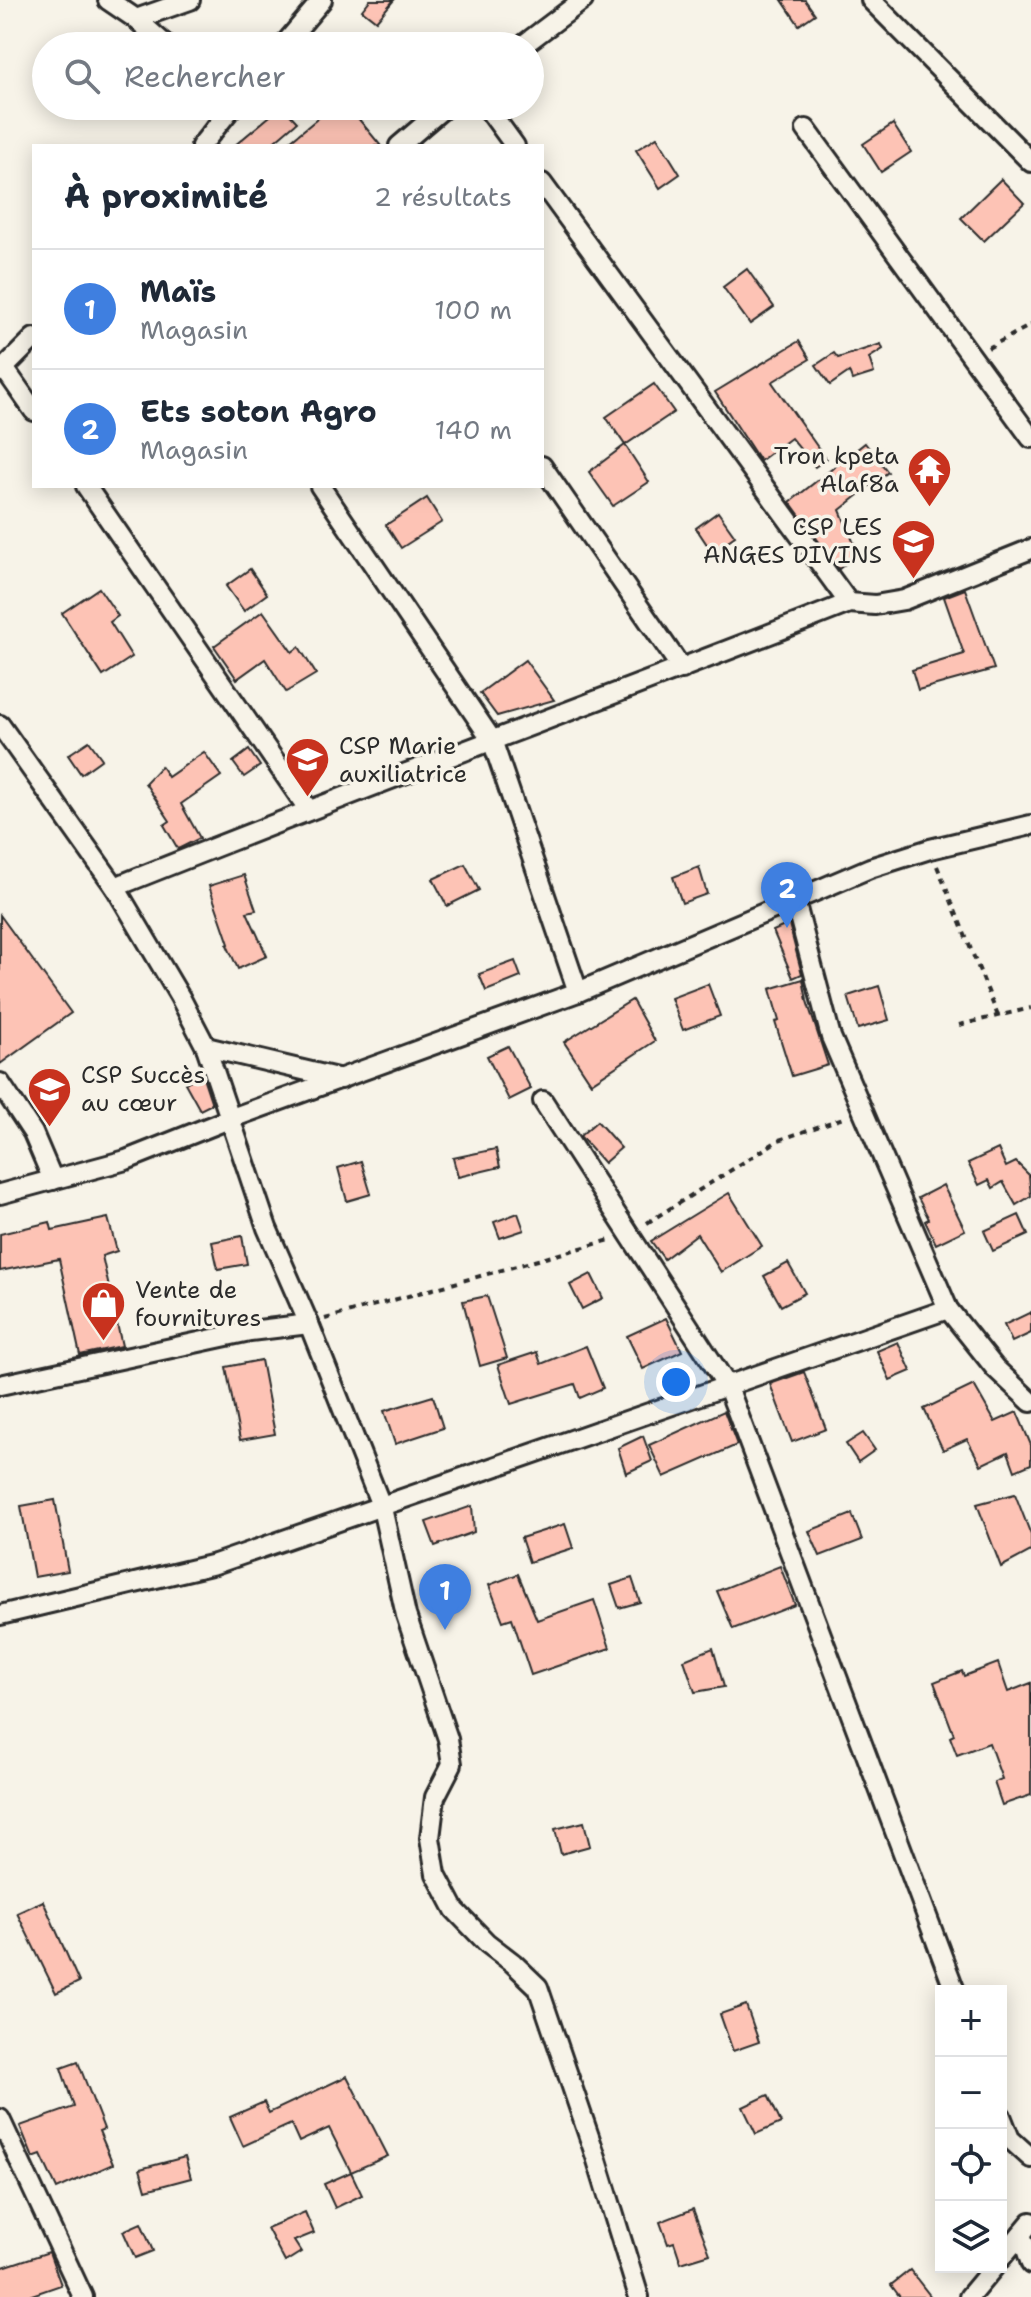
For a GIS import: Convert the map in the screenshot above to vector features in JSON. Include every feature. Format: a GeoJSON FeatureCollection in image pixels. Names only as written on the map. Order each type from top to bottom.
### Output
{"type":"FeatureCollection","features":[{"type":"Feature","properties":{"kind":"street"},"geometry":{"type":"LineString","coordinates":[[108,0],[151,32]]}},
{"type":"Feature","properties":{"kind":"street"},"geometry":{"type":"LineString","coordinates":[[136,19],[190,0]]}},
{"type":"Feature","properties":{"kind":"street"},"geometry":{"type":"LineString","coordinates":[[295,32],[322,0]]}},
{"type":"Feature","properties":{"kind":"street"},"geometry":{"type":"LineString","coordinates":[[541,32],[583,0]]}},
{"type":"Feature","properties":{"kind":"street"},"geometry":{"type":"LineString","coordinates":[[871,0],[1031,162]]}},
{"type":"Feature","properties":{"kind":"street"},"geometry":{"type":"LineString","coordinates":[[203,144],[222,120]]}},
{"type":"Feature","properties":{"kind":"street"},"geometry":{"type":"LineString","coordinates":[[401,144],[430,120]]}},
{"type":"Feature","properties":{"kind":"street"},"geometry":{"type":"LineString","coordinates":[[496,120],[514,144]]}},
{"type":"Feature","properties":{"kind":"street"},"geometry":{"type":"LineString","coordinates":[[806,129],[1031,438]]}},
{"type":"Feature","properties":{"kind":"street"},"geometry":{"type":"LineString","coordinates":[[544,186],[849,603]]}},
{"type":"Feature","properties":{"kind":"street"},"geometry":{"type":"LineString","coordinates":[[32,340],[2,370],[32,408]]}},
{"type":"Feature","properties":{"kind":"street"},"geometry":{"type":"LineString","coordinates":[[544,469],[682,669]]}},
{"type":"Feature","properties":{"kind":"street"},"geometry":{"type":"LineString","coordinates":[[87,488],[308,809]]}},
{"type":"Feature","properties":{"kind":"street"},"geometry":{"type":"LineString","coordinates":[[321,488],[492,740],[578,992]]}},
{"type":"Feature","properties":{"kind":"street"},"geometry":{"type":"LineString","coordinates":[[115,887],[308,809],[849,603],[875,605],[904,600],[1031,549]]}},
{"type":"Feature","properties":{"kind":"street"},"geometry":{"type":"LineString","coordinates":[[0,725],[115,887],[206,1047],[267,1228],[382,1508],[406,1615],[448,1739],[452,1764],[435,1797],[430,1838],[436,1874],[455,1910],[487,1943],[538,1987],[596,2157],[639,2297]]}},
{"type":"Feature","properties":{"kind":"street"},"geometry":{"type":"LineString","coordinates":[[0,1194],[126,1160],[229,1119],[578,992],[870,868],[930,849],[1031,825]]}},
{"type":"Feature","properties":{"kind":"street"},"geometry":{"type":"LineString","coordinates":[[795,901],[831,1037],[948,1309],[995,1368],[1031,1402]]}},
{"type":"Feature","properties":{"kind":"street"},"geometry":{"type":"LineString","coordinates":[[206,1047],[341,1079]]}},
{"type":"Feature","properties":{"kind":"street"},"geometry":{"type":"LineString","coordinates":[[0,1083],[33,1133],[53,1180]]}},
{"type":"Feature","properties":{"kind":"street"},"geometry":{"type":"LineString","coordinates":[[543,1101],[728,1387],[953,1985]]}},
{"type":"Feature","properties":{"kind":"street"},"geometry":{"type":"LineString","coordinates":[[0,1615],[215,1564],[948,1309]]}},
{"type":"Feature","properties":{"kind":"street"},"geometry":{"type":"LineString","coordinates":[[0,1385],[250,1331],[309,1324]]}},
{"type":"Feature","properties":{"kind":"street"},"geometry":{"type":"LineString","coordinates":[[0,2119],[83,2297]]}},
{"type":"Feature","properties":{"kind":"street"},"geometry":{"type":"LineString","coordinates":[[1006,2129],[1010,2139],[1031,2158]]}},
{"type":"Feature","properties":{"kind":"street"},"geometry":{"type":"LineString","coordinates":[[1007,2251],[1026,2228]]}},
{"type":"Feature","properties":{"kind":"street"},"geometry":{"type":"LineString","coordinates":[[1026,2228],[1031,2264]]}},
{"type":"Feature","properties":{"kind":"street"},"geometry":{"type":"LineString","coordinates":[[969,2297],[989,2273]]}},
{"type":"Feature","properties":{"kind":"path"},"geometry":{"type":"LineString","coordinates":[[972,357],[1031,325]]}},
{"type":"Feature","properties":{"kind":"path"},"geometry":{"type":"LineString","coordinates":[[930,849],[998,1016]]}},
{"type":"Feature","properties":{"kind":"path"},"geometry":{"type":"LineString","coordinates":[[959,1025],[1031,1008]]}},
{"type":"Feature","properties":{"kind":"path"},"geometry":{"type":"LineString","coordinates":[[309,1324],[629,1234],[779,1140],[863,1111]]}},
{"type":"Feature","properties":{"kind":"building"},"geometry":{"type":"Polygon","coordinates":[[[370,0],[394,0],[376,21],[362,10],[370,0]]]}},
{"type":"Feature","properties":{"kind":"building"},"geometry":{"type":"Polygon","coordinates":[[[782,0],[805,0],[815,14],[799,25],[782,0]]]}},
{"type":"Feature","properties":{"kind":"building"},"geometry":{"type":"Polygon","coordinates":[[[265,120],[297,122],[271,144],[236,144],[265,120]]]}},
{"type":"Feature","properties":{"kind":"building"},"geometry":{"type":"Polygon","coordinates":[[[316,120],[360,120],[379,144],[286,144],[316,120]]]}},
{"type":"Feature","properties":{"kind":"building"},"geometry":{"type":"Polygon","coordinates":[[[893,124],[911,152],[881,172],[863,144],[893,124]]]}},
{"type":"Feature","properties":{"kind":"building"},"geometry":{"type":"Polygon","coordinates":[[[657,137],[680,174],[660,188],[636,150],[657,137]]]}},
{"type":"Feature","properties":{"kind":"building"},"geometry":{"type":"Polygon","coordinates":[[[1001,179],[1024,203],[984,241],[961,218],[1001,179]]]}},
{"type":"Feature","properties":{"kind":"building"},"geometry":{"type":"Polygon","coordinates":[[[747,269],[774,307],[750,324],[723,287],[747,269]]]}},
{"type":"Feature","properties":{"kind":"building"},"geometry":{"type":"Polygon","coordinates":[[[799,341],[810,359],[772,382],[826,459],[815,467],[791,438],[760,461],[715,392],[799,341]]]}},
{"type":"Feature","properties":{"kind":"building"},"geometry":{"type":"Polygon","coordinates":[[[881,344],[883,349],[869,358],[874,373],[852,380],[849,372],[830,385],[816,365],[834,353],[838,358],[881,344]]]}},
{"type":"Feature","properties":{"kind":"building"},"geometry":{"type":"Polygon","coordinates":[[[654,384],[674,412],[625,445],[606,417],[654,384]]]}},
{"type":"Feature","properties":{"kind":"building"},"geometry":{"type":"Polygon","coordinates":[[[865,443],[888,472],[840,510],[858,553],[839,569],[790,502],[865,443]]]}},
{"type":"Feature","properties":{"kind":"building"},"geometry":{"type":"Polygon","coordinates":[[[625,445],[649,482],[613,506],[589,472],[625,445]]]}},
{"type":"Feature","properties":{"kind":"building"},"geometry":{"type":"Polygon","coordinates":[[[427,498],[442,522],[401,548],[386,525],[427,498]]]}},
{"type":"Feature","properties":{"kind":"building"},"geometry":{"type":"Polygon","coordinates":[[[718,512],[735,536],[712,552],[696,528],[718,512]]]}},
{"type":"Feature","properties":{"kind":"building"},"geometry":{"type":"Polygon","coordinates":[[[250,569],[267,594],[244,611],[226,586],[250,569]]]}},
{"type":"Feature","properties":{"kind":"building"},"geometry":{"type":"Polygon","coordinates":[[[99,588],[118,616],[110,622],[132,657],[103,676],[62,613],[99,588]]]}},
{"type":"Feature","properties":{"kind":"building"},"geometry":{"type":"Polygon","coordinates":[[[965,589],[994,669],[918,690],[912,670],[964,654],[944,597],[965,589]]]}},
{"type":"Feature","properties":{"kind":"building"},"geometry":{"type":"Polygon","coordinates":[[[263,611],[292,652],[299,647],[316,674],[286,692],[265,659],[237,679],[214,646],[263,611]]]}},
{"type":"Feature","properties":{"kind":"building"},"geometry":{"type":"Polygon","coordinates":[[[525,660],[554,700],[497,716],[480,693],[525,660]]]}},
{"type":"Feature","properties":{"kind":"building"},"geometry":{"type":"Polygon","coordinates":[[[89,741],[102,759],[81,774],[68,755],[89,741]]]}},
{"type":"Feature","properties":{"kind":"building"},"geometry":{"type":"Polygon","coordinates":[[[249,750],[260,766],[244,777],[233,762],[249,750]]]}},
{"type":"Feature","properties":{"kind":"building"},"geometry":{"type":"Polygon","coordinates":[[[204,752],[221,776],[181,804],[200,838],[178,849],[164,825],[170,821],[145,783],[161,766],[168,777],[204,752]]]}},
{"type":"Feature","properties":{"kind":"building"},"geometry":{"type":"Polygon","coordinates":[[[465,864],[479,890],[447,906],[433,879],[465,864]]]}},
{"type":"Feature","properties":{"kind":"building"},"geometry":{"type":"Polygon","coordinates":[[[699,867],[707,894],[682,903],[673,877],[699,867]]]}},
{"type":"Feature","properties":{"kind":"building"},"geometry":{"type":"Polygon","coordinates":[[[244,875],[256,910],[247,912],[267,956],[238,969],[227,945],[209,886],[244,875]]]}},
{"type":"Feature","properties":{"kind":"building"},"geometry":{"type":"Polygon","coordinates":[[[0,915],[71,1013],[0,1064],[0,915]]]}},
{"type":"Feature","properties":{"kind":"building"},"geometry":{"type":"Polygon","coordinates":[[[789,924],[802,974],[793,978],[773,931],[789,924]]]}},
{"type":"Feature","properties":{"kind":"building"},"geometry":{"type":"Polygon","coordinates":[[[515,961],[521,977],[486,991],[479,974],[515,961]]]}},
{"type":"Feature","properties":{"kind":"building"},"geometry":{"type":"Polygon","coordinates":[[[803,979],[828,1065],[792,1076],[775,1022],[779,1021],[770,989],[803,979]]]}},
{"type":"Feature","properties":{"kind":"building"},"geometry":{"type":"Polygon","coordinates":[[[708,984],[720,1016],[683,1030],[671,998],[708,984]]]}},
{"type":"Feature","properties":{"kind":"building"},"geometry":{"type":"Polygon","coordinates":[[[879,986],[889,1020],[858,1029],[848,996],[879,986]]]}},
{"type":"Feature","properties":{"kind":"building"},"geometry":{"type":"Polygon","coordinates":[[[632,1000],[655,1041],[591,1083],[564,1042],[632,1000]]]}},
{"type":"Feature","properties":{"kind":"building"},"geometry":{"type":"Polygon","coordinates":[[[508,1046],[531,1089],[509,1100],[487,1056],[508,1046]]]}},
{"type":"Feature","properties":{"kind":"building"},"geometry":{"type":"Polygon","coordinates":[[[202,1074],[212,1104],[200,1110],[185,1083],[202,1074]]]}},
{"type":"Feature","properties":{"kind":"building"},"geometry":{"type":"Polygon","coordinates":[[[597,1121],[621,1148],[604,1163],[580,1136],[597,1121]]]}},
{"type":"Feature","properties":{"kind":"building"},"geometry":{"type":"Polygon","coordinates":[[[496,1149],[500,1167],[458,1177],[453,1158],[496,1149]]]}},
{"type":"Feature","properties":{"kind":"building"},"geometry":{"type":"Polygon","coordinates":[[[998,1149],[1006,1167],[1016,1162],[1029,1175],[1031,1196],[1016,1205],[1003,1182],[993,1188],[989,1180],[979,1185],[968,1163],[998,1149]]]}},
{"type":"Feature","properties":{"kind":"building"},"geometry":{"type":"Polygon","coordinates":[[[361,1161],[371,1194],[347,1201],[338,1168],[361,1161]]]}},
{"type":"Feature","properties":{"kind":"building"},"geometry":{"type":"Polygon","coordinates":[[[943,1185],[965,1230],[936,1244],[925,1221],[929,1219],[918,1198],[943,1185]]]}},
{"type":"Feature","properties":{"kind":"building"},"geometry":{"type":"Polygon","coordinates":[[[729,1193],[762,1246],[721,1272],[697,1234],[664,1259],[651,1241],[729,1193]]]}},
{"type":"Feature","properties":{"kind":"building"},"geometry":{"type":"Polygon","coordinates":[[[518,1213],[524,1230],[500,1238],[494,1222],[518,1213]]]}},
{"type":"Feature","properties":{"kind":"building"},"geometry":{"type":"Polygon","coordinates":[[[1019,1215],[1028,1235],[993,1251],[984,1231],[1019,1215]]]}},
{"type":"Feature","properties":{"kind":"building"},"geometry":{"type":"Polygon","coordinates":[[[108,1218],[117,1251],[102,1256],[122,1346],[80,1355],[59,1259],[0,1271],[0,1234],[50,1222],[52,1230],[108,1218]]]}},
{"type":"Feature","properties":{"kind":"building"},"geometry":{"type":"Polygon","coordinates":[[[242,1236],[247,1264],[218,1269],[212,1242],[242,1236]]]}},
{"type":"Feature","properties":{"kind":"building"},"geometry":{"type":"Polygon","coordinates":[[[788,1263],[805,1293],[781,1306],[764,1276],[788,1263]]]}},
{"type":"Feature","properties":{"kind":"building"},"geometry":{"type":"Polygon","coordinates":[[[591,1274],[603,1298],[582,1309],[570,1285],[591,1274]]]}},
{"type":"Feature","properties":{"kind":"building"},"geometry":{"type":"Polygon","coordinates":[[[487,1296],[507,1358],[480,1366],[463,1301],[487,1296]]]}},
{"type":"Feature","properties":{"kind":"building"},"geometry":{"type":"Polygon","coordinates":[[[1031,1312],[1031,1333],[1012,1342],[1004,1325],[1031,1312]]]}},
{"type":"Feature","properties":{"kind":"building"},"geometry":{"type":"Polygon","coordinates":[[[666,1318],[682,1351],[643,1369],[627,1336],[666,1318]]]}},
{"type":"Feature","properties":{"kind":"building"},"geometry":{"type":"Polygon","coordinates":[[[898,1342],[911,1371],[890,1380],[877,1351],[898,1342]]]}},
{"type":"Feature","properties":{"kind":"building"},"geometry":{"type":"Polygon","coordinates":[[[586,1346],[603,1388],[580,1398],[575,1384],[511,1404],[498,1365],[537,1352],[541,1364],[586,1346]]]}},
{"type":"Feature","properties":{"kind":"building"},"geometry":{"type":"Polygon","coordinates":[[[261,1360],[275,1434],[240,1440],[226,1367],[261,1360]]]}},
{"type":"Feature","properties":{"kind":"building"},"geometry":{"type":"Polygon","coordinates":[[[804,1372],[826,1429],[792,1442],[770,1384],[804,1372]]]}},
{"type":"Feature","properties":{"kind":"building"},"geometry":{"type":"Polygon","coordinates":[[[974,1385],[995,1422],[1017,1412],[1031,1445],[1031,1464],[1015,1471],[1008,1452],[981,1465],[967,1439],[943,1450],[924,1409],[974,1385]]]}},
{"type":"Feature","properties":{"kind":"building"},"geometry":{"type":"Polygon","coordinates":[[[433,1396],[443,1428],[395,1444],[384,1411],[433,1396]]]}},
{"type":"Feature","properties":{"kind":"building"},"geometry":{"type":"Polygon","coordinates":[[[724,1411],[737,1445],[664,1477],[649,1445],[724,1411]]]}},
{"type":"Feature","properties":{"kind":"building"},"geometry":{"type":"Polygon","coordinates":[[[863,1433],[875,1450],[858,1462],[846,1444],[863,1433]]]}},
{"type":"Feature","properties":{"kind":"building"},"geometry":{"type":"Polygon","coordinates":[[[643,1436],[652,1461],[626,1473],[618,1448],[643,1436]]]}},
{"type":"Feature","properties":{"kind":"building"},"geometry":{"type":"Polygon","coordinates":[[[1015,1494],[1031,1535],[1031,1551],[1001,1567],[977,1504],[1015,1494]]]}},
{"type":"Feature","properties":{"kind":"building"},"geometry":{"type":"Polygon","coordinates":[[[55,1500],[68,1571],[34,1577],[21,1506],[55,1500]]]}},
{"type":"Feature","properties":{"kind":"building"},"geometry":{"type":"Polygon","coordinates":[[[472,1506],[474,1532],[435,1546],[426,1522],[472,1506]]]}},
{"type":"Feature","properties":{"kind":"building"},"geometry":{"type":"Polygon","coordinates":[[[852,1514],[862,1540],[820,1556],[809,1531],[852,1514]]]}},
{"type":"Feature","properties":{"kind":"building"},"geometry":{"type":"Polygon","coordinates":[[[565,1524],[573,1548],[529,1562],[521,1538],[565,1524]]]}},
{"type":"Feature","properties":{"kind":"building"},"geometry":{"type":"Polygon","coordinates":[[[780,1566],[795,1605],[733,1629],[717,1591],[780,1566]]]}},
{"type":"Feature","properties":{"kind":"building"},"geometry":{"type":"Polygon","coordinates":[[[518,1574],[537,1620],[594,1600],[610,1648],[531,1675],[512,1618],[503,1621],[489,1585],[518,1574]]]}},
{"type":"Feature","properties":{"kind":"building"},"geometry":{"type":"Polygon","coordinates":[[[632,1578],[640,1602],[619,1608],[611,1585],[632,1578]]]}},
{"type":"Feature","properties":{"kind":"building"},"geometry":{"type":"Polygon","coordinates":[[[713,1648],[724,1687],[695,1692],[684,1660],[713,1648]]]}},
{"type":"Feature","properties":{"kind":"building"},"geometry":{"type":"Polygon","coordinates":[[[998,1663],[1008,1692],[1031,1683],[1031,1795],[1002,1805],[994,1782],[1002,1779],[989,1743],[957,1755],[950,1737],[954,1735],[934,1682],[962,1671],[964,1676],[998,1663]]]}},
{"type":"Feature","properties":{"kind":"building"},"geometry":{"type":"Polygon","coordinates":[[[584,1822],[590,1846],[561,1854],[555,1829],[584,1822]]]}},
{"type":"Feature","properties":{"kind":"building"},"geometry":{"type":"Polygon","coordinates":[[[43,1901],[79,1982],[56,1993],[17,1913],[43,1901]]]}},
{"type":"Feature","properties":{"kind":"building"},"geometry":{"type":"Polygon","coordinates":[[[746,2005],[759,2042],[733,2051],[720,2014],[746,2005]]]}},
{"type":"Feature","properties":{"kind":"building"},"geometry":{"type":"Polygon","coordinates":[[[78,2062],[104,2129],[99,2131],[113,2164],[57,2189],[41,2155],[33,2158],[20,2126],[74,2107],[61,2068],[78,2062]]]}},
{"type":"Feature","properties":{"kind":"building"},"geometry":{"type":"Polygon","coordinates":[[[347,2076],[388,2156],[351,2172],[329,2128],[299,2142],[291,2124],[243,2146],[230,2117],[264,2102],[269,2113],[347,2076]]]}},
{"type":"Feature","properties":{"kind":"building"},"geometry":{"type":"Polygon","coordinates":[[[768,2095],[781,2123],[756,2134],[743,2107],[768,2095]]]}},
{"type":"Feature","properties":{"kind":"building"},"geometry":{"type":"Polygon","coordinates":[[[185,2157],[191,2178],[146,2190],[140,2169],[185,2157]]]}},
{"type":"Feature","properties":{"kind":"building"},"geometry":{"type":"Polygon","coordinates":[[[351,2172],[362,2195],[335,2208],[324,2184],[351,2172]]]}},
{"type":"Feature","properties":{"kind":"building"},"geometry":{"type":"Polygon","coordinates":[[[693,2209],[710,2254],[681,2263],[674,2242],[668,2244],[660,2222],[693,2209]]]}},
{"type":"Feature","properties":{"kind":"building"},"geometry":{"type":"Polygon","coordinates":[[[305,2212],[314,2233],[294,2241],[301,2252],[285,2262],[267,2228],[305,2212]]]}},
{"type":"Feature","properties":{"kind":"building"},"geometry":{"type":"Polygon","coordinates":[[[141,2223],[153,2251],[135,2258],[123,2231],[141,2223]]]}},
{"type":"Feature","properties":{"kind":"building"},"geometry":{"type":"Polygon","coordinates":[[[49,2252],[61,2285],[26,2297],[0,2297],[0,2268],[49,2252]]]}},
{"type":"Feature","properties":{"kind":"building"},"geometry":{"type":"Polygon","coordinates":[[[910,2270],[931,2297],[900,2297],[891,2285],[910,2270]]]}},
{"type":"Feature","properties":{"kind":"place","name":"Tron kpeta Alaf8a"},"geometry":{"type":"Point","coordinates":[930,509]}},
{"type":"Feature","properties":{"kind":"place","name":"CSP LES ANGES DIVINS"},"geometry":{"type":"Point","coordinates":[913,580]}},
{"type":"Feature","properties":{"kind":"place","name":"CSP Marie auxiliatrice"},"geometry":{"type":"Point","coordinates":[308,799]}},
{"type":"Feature","properties":{"kind":"place","name":"Ets soton Agro"},"geometry":{"type":"Point","coordinates":[787,928]}},
{"type":"Feature","properties":{"kind":"place","name":"CSP Succès au cœur"},"geometry":{"type":"Point","coordinates":[50,1128]}},
{"type":"Feature","properties":{"kind":"place","name":"Vente de fournitures"},"geometry":{"type":"Point","coordinates":[104,1343]}},
{"type":"Feature","properties":{"kind":"place","name":"Maïs"},"geometry":{"type":"Point","coordinates":[445,1630]}}]}
